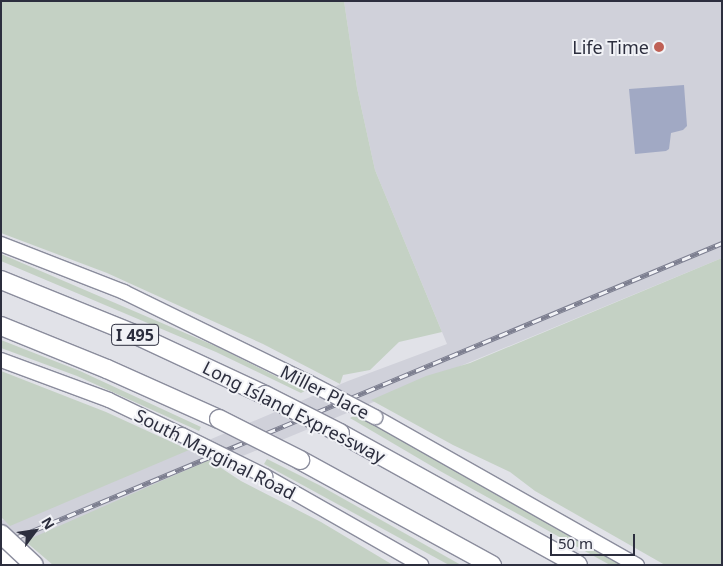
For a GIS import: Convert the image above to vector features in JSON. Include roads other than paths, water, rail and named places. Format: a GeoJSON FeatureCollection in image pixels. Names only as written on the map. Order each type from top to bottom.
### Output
{"type":"FeatureCollection","features":[{"type":"Feature","properties":{"kind":"highway","name":"Long Island Expressway"},"geometry":{"type":"LineString","coordinates":[[1,280],[134,334],[265,395],[340,433],[578,565]]}},
{"type":"Feature","properties":{"kind":"highway","name":"I 495"},"geometry":{"type":"LineString","coordinates":[[1,326],[106,369],[219,419],[300,460],[492,565]]}},
{"type":"Feature","properties":{"kind":"highway"},"geometry":{"type":"LineString","coordinates":[[1,534],[34,565]]}},
{"type":"Feature","properties":{"kind":"highway"},"geometry":{"type":"LineString","coordinates":[[1,557],[10,565]]}},
{"type":"Feature","properties":{"kind":"main road","name":"Miller Place"},"geometry":{"type":"LineString","coordinates":[[1,244],[124,292],[308,382],[375,417],[637,565]]}},
{"type":"Feature","properties":{"kind":"main road","name":"South Marginal Road"},"geometry":{"type":"LineString","coordinates":[[1,360],[109,400],[182,435],[265,476],[421,565]]}},
{"type":"Feature","properties":{"kind":"water"},"geometry":{"type":"Polygon","coordinates":[[[684,85],[687,126],[683,130],[671,133],[669,149],[666,151],[635,154],[629,89],[684,85]]]}},
{"type":"Feature","properties":{"kind":"railway"},"geometry":{"type":"LineString","coordinates":[[1,544],[722,243]]}},
{"type":"Feature","properties":{"kind":"place","name":"Life Time"},"geometry":{"type":"Point","coordinates":[659,47]}}]}
